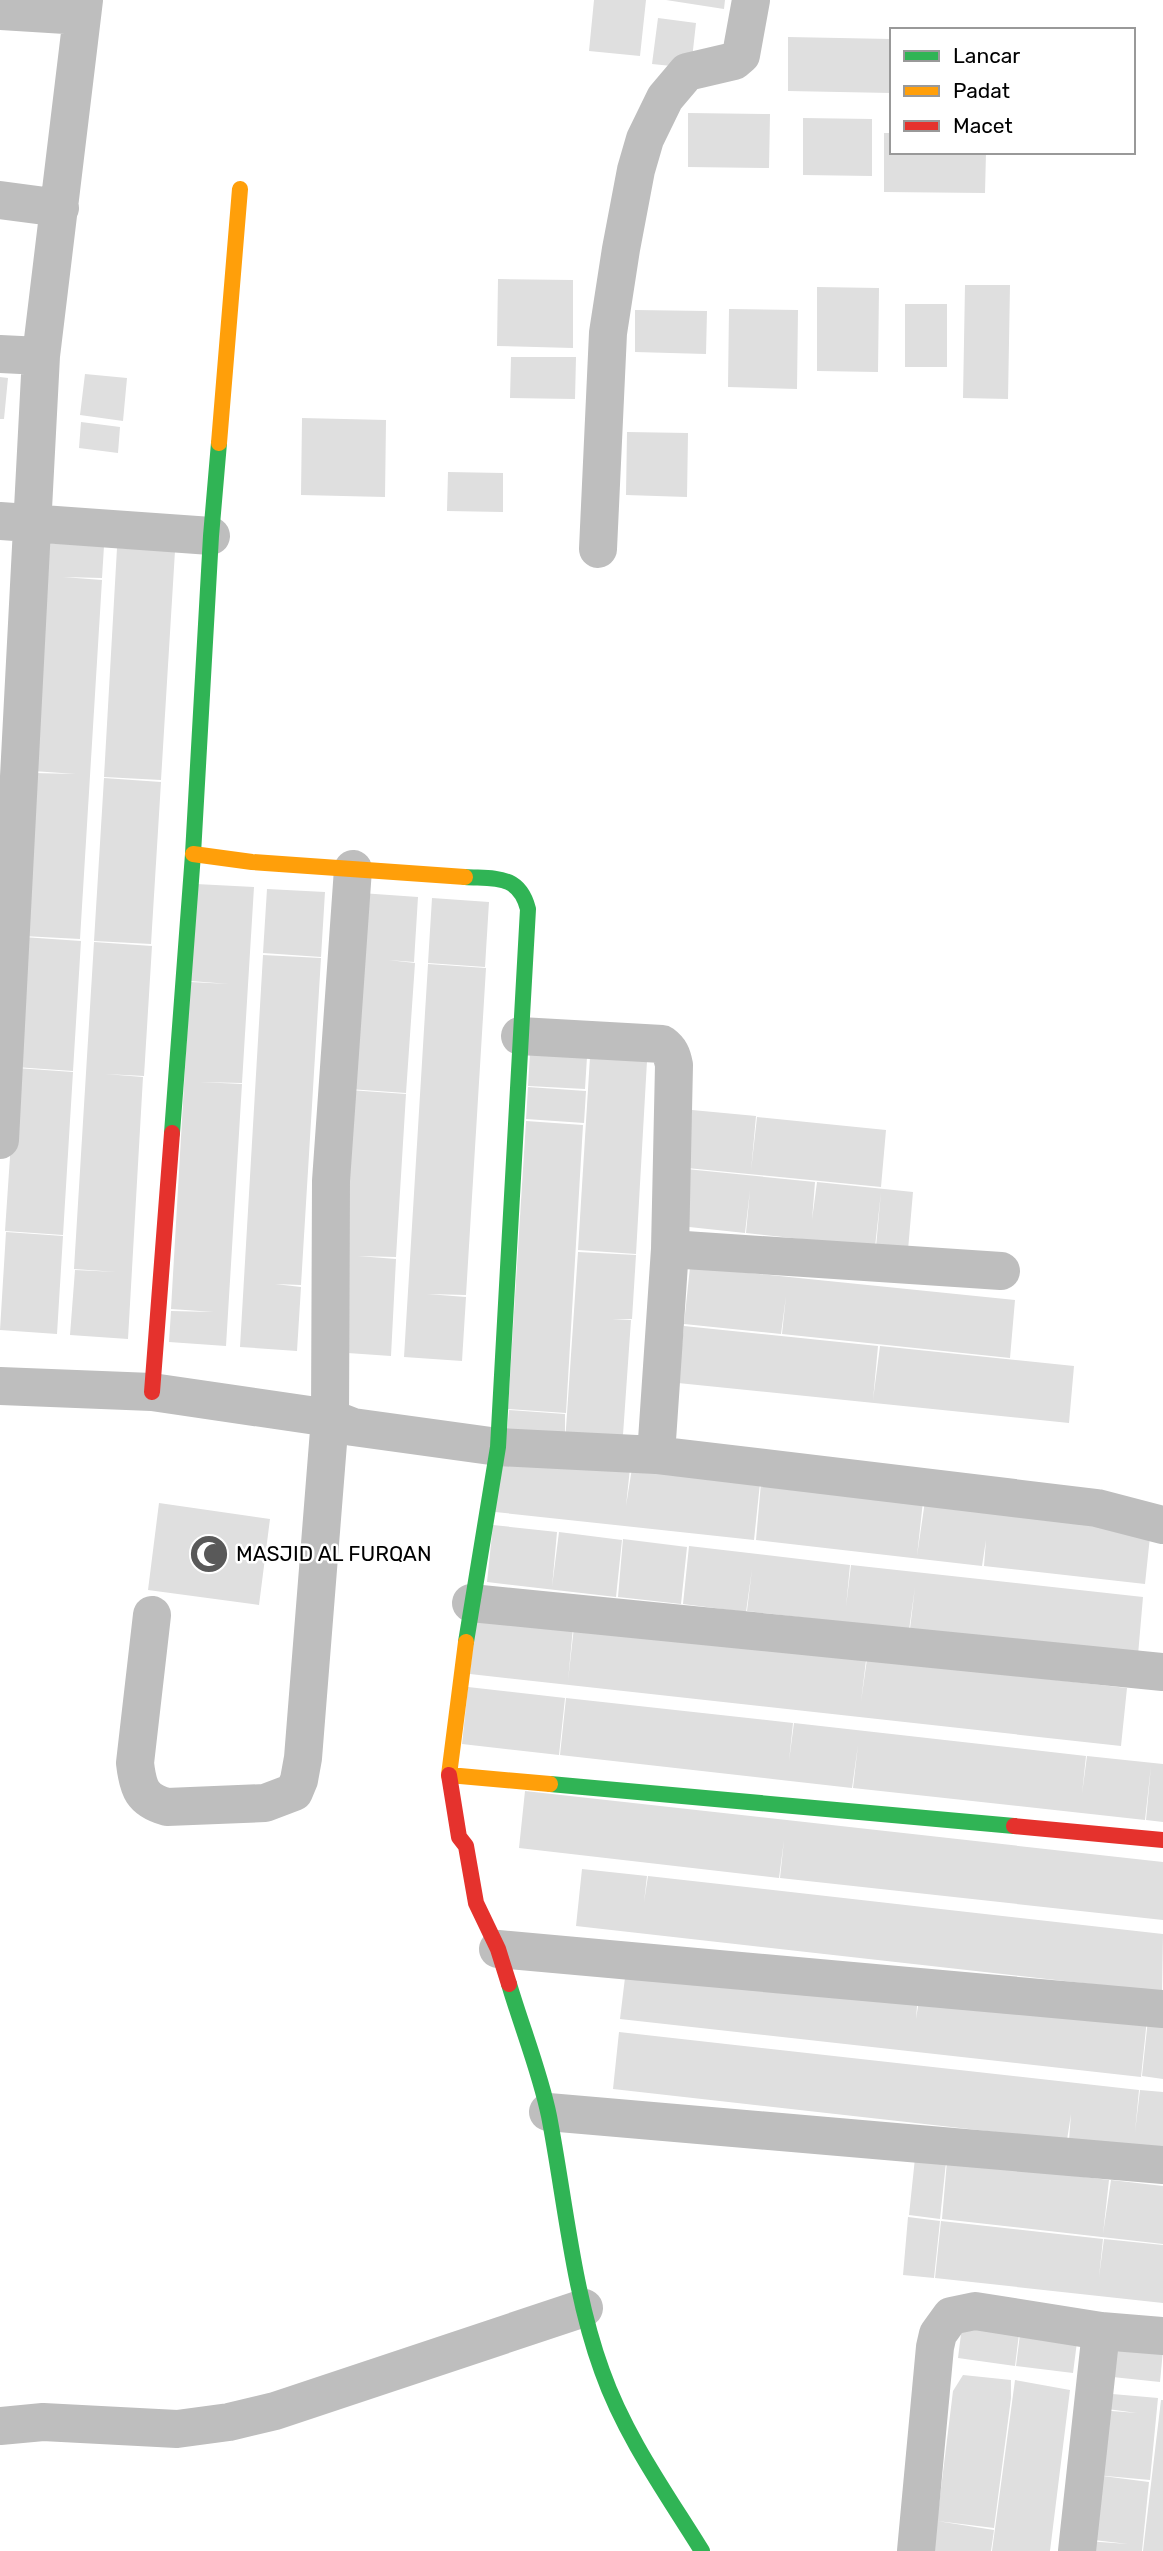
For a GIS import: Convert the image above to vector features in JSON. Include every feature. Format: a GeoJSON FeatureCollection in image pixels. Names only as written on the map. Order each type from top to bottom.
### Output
{"type":"FeatureCollection","features":[{"type":"Feature","properties":{"kind":"street"},"geometry":{"type":"LineString","coordinates":[[598,549],[608,333],[639,160],[645,139],[665,98],[683,76],[693,69],[726,63],[741,55],[751,0]]}},
{"type":"Feature","properties":{"kind":"street"},"geometry":{"type":"LineString","coordinates":[[0,11],[83,8],[41,356],[16,522],[26,606],[12,686],[0,1140]]}},
{"type":"Feature","properties":{"kind":"street"},"geometry":{"type":"LineString","coordinates":[[152,1392],[193,854],[211,536],[240,189]]}},
{"type":"Feature","properties":{"kind":"street"},"geometry":{"type":"LineString","coordinates":[[0,201],[60,208]]}},
{"type":"Feature","properties":{"kind":"street"},"geometry":{"type":"LineString","coordinates":[[0,354],[41,356]]}},
{"type":"Feature","properties":{"kind":"street"},"geometry":{"type":"LineString","coordinates":[[16,522],[211,536]]}},
{"type":"Feature","properties":{"kind":"street"},"geometry":{"type":"LineString","coordinates":[[193,854],[252,862],[501,879],[515,883],[524,893],[528,909],[498,1447],[471,1603],[449,1775],[459,1837],[466,1846],[475,1903],[498,1948],[548,2112],[584,2308],[601,2370],[635,2444],[702,2551]]}},
{"type":"Feature","properties":{"kind":"street"},"geometry":{"type":"LineString","coordinates":[[152,1615],[135,1763],[137,1782],[144,1795],[152,1803],[167,1807],[265,1803],[294,1792],[303,1758],[330,1418],[331,1181],[353,869]]}},
{"type":"Feature","properties":{"kind":"street"},"geometry":{"type":"LineString","coordinates":[[520,1036],[662,1044],[668,1048],[674,1065],[670,1250],[656,1455]]}},
{"type":"Feature","properties":{"kind":"street"},"geometry":{"type":"LineString","coordinates":[[670,1250],[1001,1271]]}},
{"type":"Feature","properties":{"kind":"street"},"geometry":{"type":"LineString","coordinates":[[0,1386],[152,1392],[330,1418],[353,1427],[498,1447],[656,1455],[1097,1508],[1163,1525]]}},
{"type":"Feature","properties":{"kind":"street"},"geometry":{"type":"LineString","coordinates":[[471,1603],[1163,1672]]}},
{"type":"Feature","properties":{"kind":"street"},"geometry":{"type":"LineString","coordinates":[[449,1775],[1163,1840]]}},
{"type":"Feature","properties":{"kind":"street"},"geometry":{"type":"LineString","coordinates":[[498,1948],[1163,2009]]}},
{"type":"Feature","properties":{"kind":"street"},"geometry":{"type":"LineString","coordinates":[[548,2112],[1163,2165]]}},
{"type":"Feature","properties":{"kind":"street"},"geometry":{"type":"LineString","coordinates":[[0,2426],[43,2422],[177,2429],[229,2422],[275,2411],[584,2308]]}},
{"type":"Feature","properties":{"kind":"street"},"geometry":{"type":"LineString","coordinates":[[916,2551],[936,2347],[938,2334],[951,2316],[975,2311],[1101,2331],[1163,2336]]}},
{"type":"Feature","properties":{"kind":"street"},"geometry":{"type":"LineString","coordinates":[[1077,2551],[1101,2331]]}},
{"type":"Feature","properties":{"kind":"building"},"geometry":{"type":"Polygon","coordinates":[[[594,0],[646,0],[640,56],[589,51],[594,0]]]}},
{"type":"Feature","properties":{"kind":"building"},"geometry":{"type":"Polygon","coordinates":[[[666,0],[725,0],[724,9],[666,0]]]}},
{"type":"Feature","properties":{"kind":"building"},"geometry":{"type":"Polygon","coordinates":[[[658,18],[696,23],[691,68],[652,64],[658,18]]]}},
{"type":"Feature","properties":{"kind":"building"},"geometry":{"type":"Polygon","coordinates":[[[788,37],[890,39],[890,93],[788,91],[788,37]]]}},
{"type":"Feature","properties":{"kind":"building"},"geometry":{"type":"Polygon","coordinates":[[[688,113],[770,114],[769,168],[688,167],[688,113]]]}},
{"type":"Feature","properties":{"kind":"building"},"geometry":{"type":"Polygon","coordinates":[[[803,118],[872,119],[872,176],[803,175],[803,118]]]}},
{"type":"Feature","properties":{"kind":"building"},"geometry":{"type":"Polygon","coordinates":[[[884,133],[890,133],[890,154],[986,154],[985,193],[884,192],[884,133]]]}},
{"type":"Feature","properties":{"kind":"building"},"geometry":{"type":"Polygon","coordinates":[[[498,279],[573,280],[573,348],[497,346],[498,279]]]}},
{"type":"Feature","properties":{"kind":"building"},"geometry":{"type":"Polygon","coordinates":[[[965,285],[1010,285],[1008,399],[963,398],[965,285]]]}},
{"type":"Feature","properties":{"kind":"building"},"geometry":{"type":"Polygon","coordinates":[[[817,287],[879,288],[878,372],[817,371],[817,287]]]}},
{"type":"Feature","properties":{"kind":"building"},"geometry":{"type":"Polygon","coordinates":[[[905,304],[947,304],[947,367],[905,367],[905,304]]]}},
{"type":"Feature","properties":{"kind":"building"},"geometry":{"type":"Polygon","coordinates":[[[729,309],[798,310],[797,389],[728,387],[729,309]]]}},
{"type":"Feature","properties":{"kind":"building"},"geometry":{"type":"Polygon","coordinates":[[[635,310],[707,311],[706,354],[635,352],[635,310]]]}},
{"type":"Feature","properties":{"kind":"building"},"geometry":{"type":"Polygon","coordinates":[[[511,357],[576,357],[575,399],[510,398],[511,357]]]}},
{"type":"Feature","properties":{"kind":"building"},"geometry":{"type":"Polygon","coordinates":[[[85,374],[127,378],[123,421],[80,415],[85,374]]]}},
{"type":"Feature","properties":{"kind":"building"},"geometry":{"type":"Polygon","coordinates":[[[0,377],[8,378],[4,419],[0,419],[0,377]]]}},
{"type":"Feature","properties":{"kind":"building"},"geometry":{"type":"Polygon","coordinates":[[[302,418],[386,420],[385,497],[301,495],[302,418]]]}},
{"type":"Feature","properties":{"kind":"building"},"geometry":{"type":"Polygon","coordinates":[[[81,422],[120,427],[118,453],[79,448],[81,422]]]}},
{"type":"Feature","properties":{"kind":"building"},"geometry":{"type":"Polygon","coordinates":[[[627,432],[688,433],[687,497],[626,495],[627,432]]]}},
{"type":"Feature","properties":{"kind":"building"},"geometry":{"type":"Polygon","coordinates":[[[448,472],[503,473],[503,512],[447,511],[448,472]]]}},
{"type":"Feature","properties":{"kind":"building"},"geometry":{"type":"Polygon","coordinates":[[[46,543],[104,546],[102,578],[63,577],[102,580],[80,939],[23,936],[33,773],[76,774],[33,771],[46,543]]]}},
{"type":"Feature","properties":{"kind":"building"},"geometry":{"type":"Polygon","coordinates":[[[117,548],[175,551],[161,780],[104,777],[117,548]]]}},
{"type":"Feature","properties":{"kind":"building"},"geometry":{"type":"Polygon","coordinates":[[[104,778],[161,782],[151,944],[94,941],[104,778]]]}},
{"type":"Feature","properties":{"kind":"building"},"geometry":{"type":"Polygon","coordinates":[[[196,884],[254,887],[242,1083],[199,1082],[242,1084],[226,1346],[169,1342],[171,1311],[214,1312],[171,1309],[190,982],[229,984],[191,981],[196,884]]]}},
{"type":"Feature","properties":{"kind":"building"},"geometry":{"type":"Polygon","coordinates":[[[267,889],[325,892],[321,957],[263,953],[267,889]]]}},
{"type":"Feature","properties":{"kind":"building"},"geometry":{"type":"Polygon","coordinates":[[[361,893],[418,897],[414,962],[388,960],[415,963],[406,1093],[349,1089],[361,893]]]}},
{"type":"Feature","properties":{"kind":"building"},"geometry":{"type":"Polygon","coordinates":[[[432,898],[489,902],[485,967],[428,963],[432,898]]]}},
{"type":"Feature","properties":{"kind":"building"},"geometry":{"type":"Polygon","coordinates":[[[23,937],[81,941],[73,1071],[15,1067],[23,937]]]}},
{"type":"Feature","properties":{"kind":"building"},"geometry":{"type":"Polygon","coordinates":[[[94,942],[152,946],[144,1076],[105,1074],[143,1077],[128,1339],[70,1335],[75,1270],[117,1272],[74,1269],[94,942]]]}},
{"type":"Feature","properties":{"kind":"building"},"geometry":{"type":"Polygon","coordinates":[[[263,955],[321,958],[301,1285],[275,1284],[301,1287],[297,1351],[240,1347],[263,955]]]}},
{"type":"Feature","properties":{"kind":"building"},"geometry":{"type":"Polygon","coordinates":[[[428,964],[486,968],[466,1295],[427,1294],[466,1297],[462,1361],[404,1357],[428,964]]]}},
{"type":"Feature","properties":{"kind":"building"},"geometry":{"type":"Polygon","coordinates":[[[530,1053],[587,1057],[585,1089],[528,1086],[530,1053]]]}},
{"type":"Feature","properties":{"kind":"building"},"geometry":{"type":"Polygon","coordinates":[[[590,1057],[647,1061],[636,1254],[578,1250],[590,1057]]]}},
{"type":"Feature","properties":{"kind":"building"},"geometry":{"type":"Polygon","coordinates":[[[16,1068],[73,1072],[63,1235],[5,1231],[16,1068]]]}},
{"type":"Feature","properties":{"kind":"building"},"geometry":{"type":"Polygon","coordinates":[[[528,1087],[586,1091],[584,1123],[526,1119],[528,1087]]]}},
{"type":"Feature","properties":{"kind":"building"},"geometry":{"type":"Polygon","coordinates":[[[349,1090],[406,1094],[396,1257],[358,1256],[396,1259],[391,1356],[333,1352],[349,1090]]]}},
{"type":"Feature","properties":{"kind":"building"},"geometry":{"type":"Polygon","coordinates":[[[692,1110],[756,1116],[751,1171],[757,1117],[886,1130],[881,1187],[687,1168],[692,1110]]]}},
{"type":"Feature","properties":{"kind":"building"},"geometry":{"type":"Polygon","coordinates":[[[526,1121],[583,1125],[566,1413],[508,1409],[526,1121]]]}},
{"type":"Feature","properties":{"kind":"building"},"geometry":{"type":"Polygon","coordinates":[[[686,1169],[815,1182],[812,1220],[817,1182],[913,1192],[908,1250],[876,1247],[881,1192],[875,1247],[746,1233],[750,1190],[745,1233],[680,1226],[686,1169]]]}},
{"type":"Feature","properties":{"kind":"building"},"geometry":{"type":"Polygon","coordinates":[[[6,1232],[63,1236],[57,1334],[0,1330],[6,1232]]]}},
{"type":"Feature","properties":{"kind":"building"},"geometry":{"type":"Polygon","coordinates":[[[578,1252],[636,1255],[632,1319],[612,1319],[631,1320],[622,1449],[506,1442],[509,1410],[565,1414],[565,1443],[578,1252]]]}},
{"type":"Feature","properties":{"kind":"building"},"geometry":{"type":"Polygon","coordinates":[[[690,1267],[1015,1300],[1010,1358],[782,1334],[786,1296],[781,1334],[684,1324],[690,1267]]]}},
{"type":"Feature","properties":{"kind":"building"},"geometry":{"type":"Polygon","coordinates":[[[684,1326],[878,1346],[873,1400],[880,1346],[1074,1366],[1069,1423],[678,1383],[684,1326]]]}},
{"type":"Feature","properties":{"kind":"building"},"geometry":{"type":"Polygon","coordinates":[[[501,1454],[630,1468],[626,1506],[632,1468],[760,1483],[754,1540],[495,1512],[501,1454]]]}},
{"type":"Feature","properties":{"kind":"building"},"geometry":{"type":"Polygon","coordinates":[[[761,1483],[923,1501],[917,1556],[925,1501],[1151,1527],[1145,1584],[984,1566],[986,1540],[982,1566],[756,1540],[761,1483]]]}},
{"type":"Feature","properties":{"kind":"building","name":"MASJID AL FURQAN"},"geometry":{"type":"Polygon","coordinates":[[[159,1503],[270,1519],[259,1605],[148,1590],[159,1503]]]}},
{"type":"Feature","properties":{"kind":"building"},"geometry":{"type":"Polygon","coordinates":[[[493,1525],[557,1532],[552,1587],[559,1532],[622,1540],[616,1597],[487,1582],[493,1525]]]}},
{"type":"Feature","properties":{"kind":"building"},"geometry":{"type":"Polygon","coordinates":[[[623,1539],[687,1547],[681,1604],[618,1597],[623,1539]]]}},
{"type":"Feature","properties":{"kind":"building"},"geometry":{"type":"Polygon","coordinates":[[[689,1546],[850,1565],[846,1607],[851,1565],[1143,1597],[1138,1655],[910,1629],[915,1587],[909,1630],[747,1611],[752,1569],[746,1612],[683,1604],[689,1546]]]}},
{"type":"Feature","properties":{"kind":"building"},"geometry":{"type":"Polygon","coordinates":[[[476,1616],[573,1627],[568,1681],[574,1627],[866,1660],[861,1702],[867,1659],[1127,1688],[1121,1746],[470,1674],[476,1616]]]}},
{"type":"Feature","properties":{"kind":"building"},"geometry":{"type":"Polygon","coordinates":[[[468,1687],[565,1698],[559,1755],[462,1744],[468,1687]]]}},
{"type":"Feature","properties":{"kind":"building"},"geometry":{"type":"Polygon","coordinates":[[[566,1698],[793,1723],[789,1761],[794,1723],[1086,1756],[1082,1794],[1087,1756],[1163,1764],[1163,1822],[1146,1820],[1151,1766],[1145,1820],[853,1788],[858,1745],[852,1788],[560,1755],[566,1698]]]}},
{"type":"Feature","properties":{"kind":"building"},"geometry":{"type":"Polygon","coordinates":[[[525,1791],[1163,1862],[1163,1920],[780,1878],[784,1840],[779,1878],[519,1848],[525,1791]]]}},
{"type":"Feature","properties":{"kind":"building"},"geometry":{"type":"Polygon","coordinates":[[[582,1869],[647,1876],[644,1902],[648,1876],[1163,1934],[1162,1992],[576,1926],[582,1869]]]}},
{"type":"Feature","properties":{"kind":"building"},"geometry":{"type":"Polygon","coordinates":[[[627,1961],[918,1993],[916,2019],[920,1994],[1147,2019],[1141,2077],[620,2019],[627,1961]]]}},
{"type":"Feature","properties":{"kind":"building"},"geometry":{"type":"Polygon","coordinates":[[[1148,2019],[1163,2020],[1163,2079],[1142,2076],[1148,2019]]]}},
{"type":"Feature","properties":{"kind":"building"},"geometry":{"type":"Polygon","coordinates":[[[619,2032],[1139,2090],[1135,2132],[1140,2090],[1163,2092],[1163,2150],[1069,2140],[1071,2114],[1067,2140],[613,2089],[619,2032]]]}},
{"type":"Feature","properties":{"kind":"building"},"geometry":{"type":"Polygon","coordinates":[[[915,2158],[946,2162],[940,2219],[909,2215],[915,2158]]]}},
{"type":"Feature","properties":{"kind":"building"},"geometry":{"type":"Polygon","coordinates":[[[947,2161],[1109,2180],[1103,2234],[1111,2180],[1163,2186],[1163,2244],[942,2219],[947,2161]]]}},
{"type":"Feature","properties":{"kind":"building"},"geometry":{"type":"Polygon","coordinates":[[[908,2217],[940,2221],[934,2278],[903,2275],[908,2217]]]}},
{"type":"Feature","properties":{"kind":"building"},"geometry":{"type":"Polygon","coordinates":[[[941,2221],[1103,2239],[1099,2277],[1104,2239],[1163,2245],[1163,2303],[935,2278],[941,2221]]]}},
{"type":"Feature","properties":{"kind":"building"},"geometry":{"type":"Polygon","coordinates":[[[962,2326],[1019,2334],[1015,2366],[958,2358],[962,2326]]]}},
{"type":"Feature","properties":{"kind":"building"},"geometry":{"type":"Polygon","coordinates":[[[1020,2334],[1077,2342],[1073,2373],[1016,2366],[1020,2334]]]}},
{"type":"Feature","properties":{"kind":"building"},"geometry":{"type":"Polygon","coordinates":[[[1107,2344],[1163,2350],[1160,2382],[1103,2376],[1107,2344]]]}},
{"type":"Feature","properties":{"kind":"building"},"geometry":{"type":"Polygon","coordinates":[[[963,2375],[1011,2380],[994,2528],[937,2521],[953,2391],[963,2375]]]}},
{"type":"Feature","properties":{"kind":"building"},"geometry":{"type":"Polygon","coordinates":[[[1015,2380],[1070,2390],[1050,2551],[992,2551],[1015,2380]]]}},
{"type":"Feature","properties":{"kind":"building"},"geometry":{"type":"Polygon","coordinates":[[[1101,2393],[1158,2398],[1150,2480],[1095,2475],[1149,2482],[1142,2551],[1084,2551],[1086,2541],[1128,2544],[1085,2539],[1099,2410],[1137,2413],[1100,2408],[1101,2393]]]}},
{"type":"Feature","properties":{"kind":"building"},"geometry":{"type":"Polygon","coordinates":[[[1161,2400],[1163,2551],[1143,2551],[1161,2400]]]}},
{"type":"Feature","properties":{"kind":"building"},"geometry":{"type":"Polygon","coordinates":[[[937,2521],[994,2530],[991,2551],[933,2551],[937,2521]]]}},
{"type":"Feature","properties":{"kind":"traffic: fast"},"geometry":{"type":"LineString","coordinates":[[172,1133],[219,443]]}},
{"type":"Feature","properties":{"kind":"traffic: fast"},"geometry":{"type":"LineString","coordinates":[[465,877],[496,879],[512,884],[519,890],[528,909],[498,1447],[466,1642]]}},
{"type":"Feature","properties":{"kind":"traffic: fast"},"geometry":{"type":"LineString","coordinates":[[550,1784],[1014,1826]]}},
{"type":"Feature","properties":{"kind":"traffic: fast"},"geometry":{"type":"LineString","coordinates":[[509,1984],[545,2100],[577,2277],[602,2371],[634,2441],[702,2551]]}},
{"type":"Feature","properties":{"kind":"traffic: slow"},"geometry":{"type":"LineString","coordinates":[[219,443],[240,189]]}},
{"type":"Feature","properties":{"kind":"traffic: slow"},"geometry":{"type":"LineString","coordinates":[[193,854],[252,862],[465,877]]}},
{"type":"Feature","properties":{"kind":"traffic: slow"},"geometry":{"type":"LineString","coordinates":[[466,1642],[449,1775],[550,1784]]}},
{"type":"Feature","properties":{"kind":"traffic: jam"},"geometry":{"type":"LineString","coordinates":[[152,1392],[172,1133]]}},
{"type":"Feature","properties":{"kind":"traffic: jam"},"geometry":{"type":"LineString","coordinates":[[449,1775],[459,1837],[466,1846],[476,1903],[498,1949],[509,1984]]}},
{"type":"Feature","properties":{"kind":"traffic: jam"},"geometry":{"type":"LineString","coordinates":[[1014,1826],[1163,1840]]}},
{"type":"Feature","properties":{"kind":"place","name":"MASJID AL FURQAN"},"geometry":{"type":"Point","coordinates":[209,1554]}}]}
